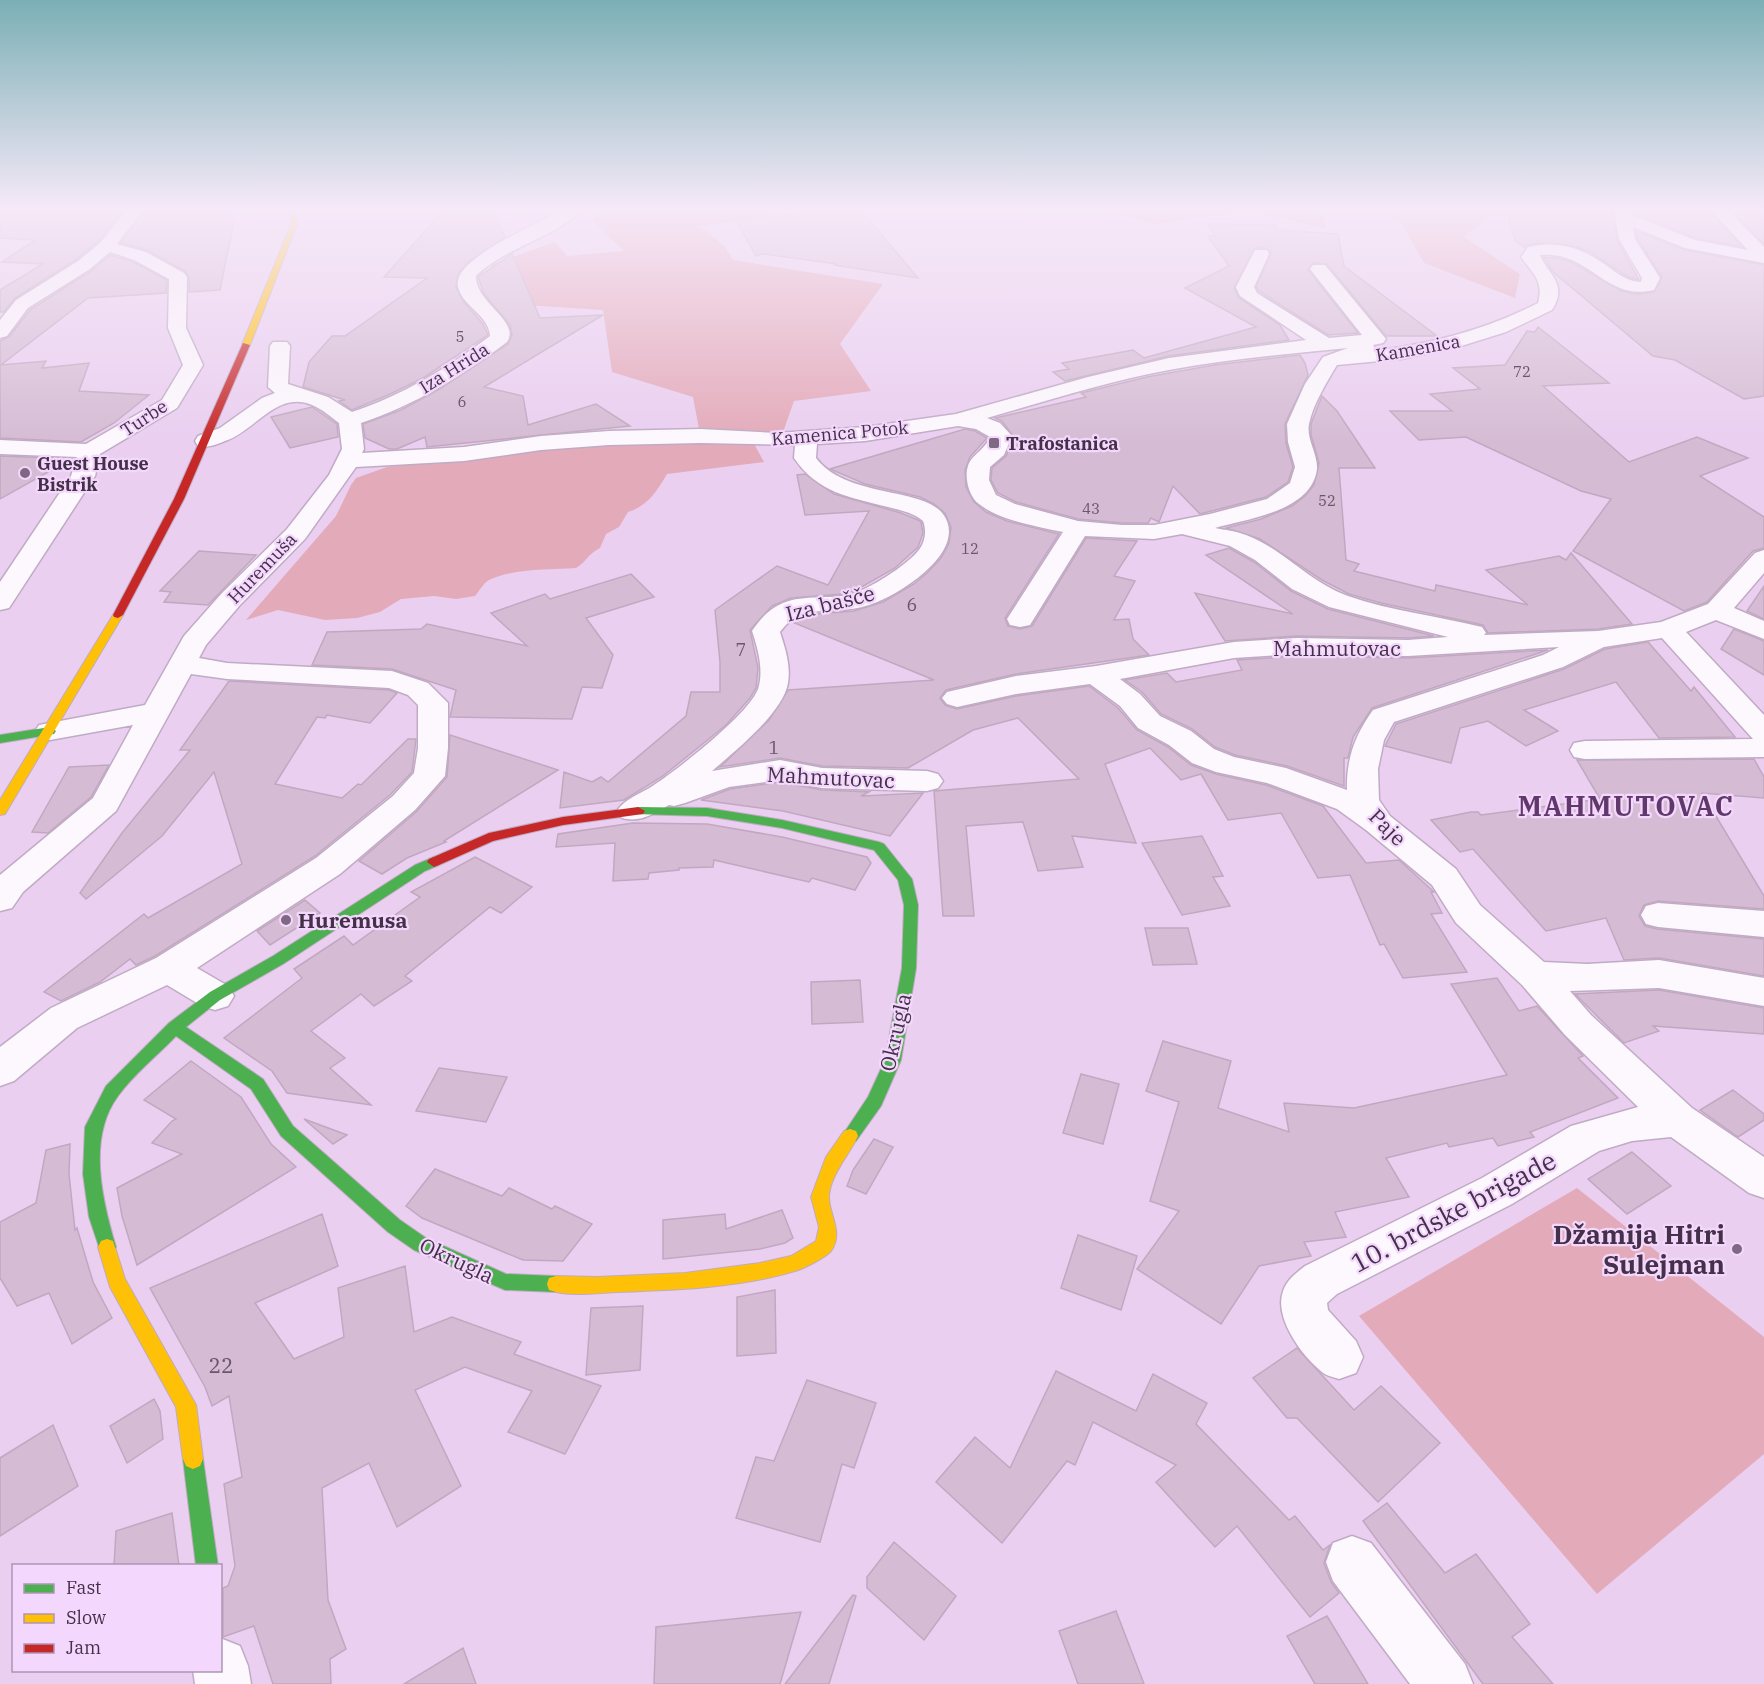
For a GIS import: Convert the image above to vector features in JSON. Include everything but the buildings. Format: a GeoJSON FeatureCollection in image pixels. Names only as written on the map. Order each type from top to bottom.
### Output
{"type":"FeatureCollection","features":[{"type":"Feature","properties":{"kind":"street"},"geometry":{"type":"LineString","coordinates":[[0,332],[22,304],[51,286]]}},
{"type":"Feature","properties":{"kind":"street","name":"Turbe"},"geometry":{"type":"LineString","coordinates":[[90,451],[170,404],[193,365],[177,328],[178,286]]}},
{"type":"Feature","properties":{"kind":"street"},"geometry":{"type":"LineString","coordinates":[[0,811],[50,731],[141,573],[206,441],[270,286]]}},
{"type":"Feature","properties":{"kind":"street","name":"Iza Hrida"},"geometry":{"type":"LineString","coordinates":[[350,420],[395,404],[500,338],[501,331],[498,325],[472,296],[466,286]]}},
{"type":"Feature","properties":{"kind":"street"},"geometry":{"type":"LineString","coordinates":[[958,420],[982,423],[996,429],[1001,436],[996,450],[979,465],[977,480],[986,499],[1007,509],[1044,521],[1078,528],[1122,532],[1181,528],[1275,504],[1300,486],[1306,467],[1299,442],[1298,424],[1328,353],[1249,296],[1246,286]]}},
{"type":"Feature","properties":{"kind":"street","name":"Kamenica"},"geometry":{"type":"LineString","coordinates":[[1328,353],[1373,345],[1377,342],[1333,286]]}},
{"type":"Feature","properties":{"kind":"street","name":"Kamenica"},"geometry":{"type":"LineString","coordinates":[[1328,353],[1447,346],[1496,331],[1546,306],[1551,286]]}},
{"type":"Feature","properties":{"kind":"street","name":"Kamenica"},"geometry":{"type":"LineString","coordinates":[[1629,286],[1648,286]]}},
{"type":"Feature","properties":{"kind":"street"},"geometry":{"type":"LineString","coordinates":[[280,346],[278,387],[334,407],[350,420]]}},
{"type":"Feature","properties":{"kind":"street","name":"Kamenica Potok"},"geometry":{"type":"LineString","coordinates":[[348,461],[464,454],[541,443],[609,438],[807,438],[865,434],[958,420],[1095,381],[1169,364],[1328,353]]}},
{"type":"Feature","properties":{"kind":"street"},"geometry":{"type":"LineString","coordinates":[[206,441],[228,433],[274,398],[308,396]]}},
{"type":"Feature","properties":{"kind":"street","name":"Huremuša"},"geometry":{"type":"LineString","coordinates":[[0,899],[11,884],[105,804],[195,642],[213,619],[296,534],[319,506],[348,461],[353,449],[350,420]]}},
{"type":"Feature","properties":{"kind":"street","name":"Iza bašče"},"geometry":{"type":"LineString","coordinates":[[633,811],[669,790],[728,741],[772,693],[775,672],[766,631],[775,618],[792,608],[818,603],[851,602],[878,593],[925,561],[934,546],[938,531],[936,520],[929,512],[913,505],[884,500],[817,473],[809,466],[806,458],[807,438]]}},
{"type":"Feature","properties":{"kind":"street"},"geometry":{"type":"LineString","coordinates":[[0,447],[90,451],[83,476],[0,602]]}},
{"type":"Feature","properties":{"kind":"street"},"geometry":{"type":"LineString","coordinates":[[1020,619],[1078,528]]}},
{"type":"Feature","properties":{"kind":"street"},"geometry":{"type":"LineString","coordinates":[[1181,528],[1209,532],[1238,540],[1301,583],[1338,601],[1441,628],[1524,642]]}},
{"type":"Feature","properties":{"kind":"street","name":"Mahmutovac"},"geometry":{"type":"LineString","coordinates":[[957,698],[1016,685],[1096,675],[1234,650],[1297,646],[1408,648],[1598,639],[1668,629],[1716,610],[1764,558]]}},
{"type":"Feature","properties":{"kind":"street"},"geometry":{"type":"LineString","coordinates":[[1716,610],[1764,632]]}},
{"type":"Feature","properties":{"kind":"street"},"geometry":{"type":"LineString","coordinates":[[1668,629],[1764,733]]}},
{"type":"Feature","properties":{"kind":"street","name":"Paje"},"geometry":{"type":"LineString","coordinates":[[1598,639],[1553,660],[1383,716],[1369,740],[1362,770],[1363,801],[1379,824],[1444,877],[1468,914],[1535,975],[1578,1025],[1678,1120],[1764,1180]]}},
{"type":"Feature","properties":{"kind":"street"},"geometry":{"type":"LineString","coordinates":[[0,1070],[64,1018],[169,969],[328,866],[404,803],[429,776],[434,720],[433,703],[418,689],[392,680],[227,671],[183,664]]}},
{"type":"Feature","properties":{"kind":"street"},"geometry":{"type":"LineString","coordinates":[[1096,675],[1130,700],[1149,722],[1180,738],[1203,756],[1227,765],[1275,775],[1348,802],[1379,824]]}},
{"type":"Feature","properties":{"kind":"street"},"geometry":{"type":"LineString","coordinates":[[0,739],[157,712]]}},
{"type":"Feature","properties":{"kind":"street"},"geometry":{"type":"LineString","coordinates":[[1585,750],[1764,748]]}},
{"type":"Feature","properties":{"kind":"street","name":"Mahmutovac"},"geometry":{"type":"LineString","coordinates":[[633,811],[724,778],[780,770],[822,778],[927,781]]}},
{"type":"Feature","properties":{"kind":"street","name":"Okrugla"},"geometry":{"type":"LineString","coordinates":[[175,1027],[257,1084],[287,1131],[394,1226],[420,1244],[505,1282],[597,1285],[685,1281],[760,1271],[795,1263],[824,1246],[828,1227],[819,1197],[832,1162],[875,1101],[893,1060],[909,968],[911,905],[905,879],[879,847],[782,824],[707,812],[633,811],[563,821],[489,837],[420,868],[278,960],[215,996],[175,1027],[112,1091],[93,1127],[92,1174],[98,1217],[117,1281],[186,1405],[207,1564]]}},
{"type":"Feature","properties":{"kind":"street"},"geometry":{"type":"LineString","coordinates":[[1658,915],[1764,924]]}},
{"type":"Feature","properties":{"kind":"street"},"geometry":{"type":"LineString","coordinates":[[169,969],[215,996]]}},
{"type":"Feature","properties":{"kind":"street"},"geometry":{"type":"LineString","coordinates":[[1535,975],[1587,978],[1659,974],[1764,992]]}},
{"type":"Feature","properties":{"kind":"street","name":"10. brdske brigade"},"geometry":{"type":"LineString","coordinates":[[1339,1357],[1305,1318],[1304,1294],[1321,1280],[1497,1191],[1586,1138],[1632,1124],[1678,1120]]}},
{"type":"Feature","properties":{"kind":"street"},"geometry":{"type":"LineString","coordinates":[[1352,1562],[1445,1684]]}},
{"type":"Feature","properties":{"kind":"shaded area"},"geometry":{"type":"Polygon","coordinates":[[[508,286],[882,286],[840,344],[871,391],[794,401],[782,435],[699,429],[693,397],[612,372],[603,310],[525,305],[508,286]]]}},
{"type":"Feature","properties":{"kind":"shaded area"},"geometry":{"type":"Polygon","coordinates":[[[1483,286],[1518,286],[1515,298],[1483,286]]]}},
{"type":"Feature","properties":{"kind":"shaded area"},"geometry":{"type":"Polygon","coordinates":[[[753,442],[764,462],[667,474],[651,497],[641,506],[628,512],[619,527],[606,534],[600,548],[576,568],[533,570],[501,575],[484,584],[475,596],[456,599],[434,596],[401,599],[380,612],[357,618],[325,620],[278,610],[246,620],[336,516],[356,478],[387,467],[580,444],[753,442]]]}},
{"type":"Feature","properties":{"kind":"shaded area"},"geometry":{"type":"Polygon","coordinates":[[[1577,1188],[1764,1337],[1764,1454],[1597,1594],[1359,1316],[1577,1188]]]}},
{"type":"Feature","properties":{"kind":"traffic: fast"},"geometry":{"type":"LineString","coordinates":[[0,739],[50,731]]}},
{"type":"Feature","properties":{"kind":"traffic: fast"},"geometry":{"type":"LineString","coordinates":[[638,811],[707,812],[782,824],[879,847],[905,879],[911,905],[909,968],[893,1060],[875,1101],[850,1136]]}},
{"type":"Feature","properties":{"kind":"traffic: fast"},"geometry":{"type":"LineString","coordinates":[[107,1247],[98,1217],[92,1174],[93,1127],[112,1091],[175,1027],[215,996],[278,960],[420,868],[434,862]]}},
{"type":"Feature","properties":{"kind":"traffic: fast"},"geometry":{"type":"LineString","coordinates":[[175,1027],[257,1084],[287,1131],[394,1226],[420,1244],[505,1282],[556,1284]]}},
{"type":"Feature","properties":{"kind":"traffic: fast"},"geometry":{"type":"LineString","coordinates":[[193,1459],[207,1564]]}},
{"type":"Feature","properties":{"kind":"traffic: slow"},"geometry":{"type":"LineString","coordinates":[[246,345],[270,286]]}},
{"type":"Feature","properties":{"kind":"traffic: slow"},"geometry":{"type":"LineString","coordinates":[[0,811],[118,615]]}},
{"type":"Feature","properties":{"kind":"traffic: slow"},"geometry":{"type":"LineString","coordinates":[[556,1284],[597,1285],[685,1281],[760,1271],[795,1263],[824,1246],[828,1227],[820,1197],[832,1162],[850,1136]]}},
{"type":"Feature","properties":{"kind":"traffic: slow"},"geometry":{"type":"LineString","coordinates":[[107,1247],[117,1281],[186,1405],[193,1459]]}},
{"type":"Feature","properties":{"kind":"traffic: jam"},"geometry":{"type":"LineString","coordinates":[[118,615],[179,499],[246,345]]}},
{"type":"Feature","properties":{"kind":"traffic: jam"},"geometry":{"type":"LineString","coordinates":[[434,862],[489,837],[563,821],[638,811]]}},
{"type":"Feature","properties":{"kind":"place","name":"Trafostanica"},"geometry":{"type":"Point","coordinates":[994,443]}},
{"type":"Feature","properties":{"kind":"place","name":"Guest House Bistrik"},"geometry":{"type":"Point","coordinates":[25,473]}},
{"type":"Feature","properties":{"kind":"place","name":"Huremusa"},"geometry":{"type":"Point","coordinates":[286,920]}},
{"type":"Feature","properties":{"kind":"place","name":"Džamija Hitri Sulejman"},"geometry":{"type":"Point","coordinates":[1737,1249]}},
{"type":"Feature","properties":{"kind":"district","name":"MAHMUTOVAC"},"geometry":{"type":"Point","coordinates":[1626,805]}}]}
